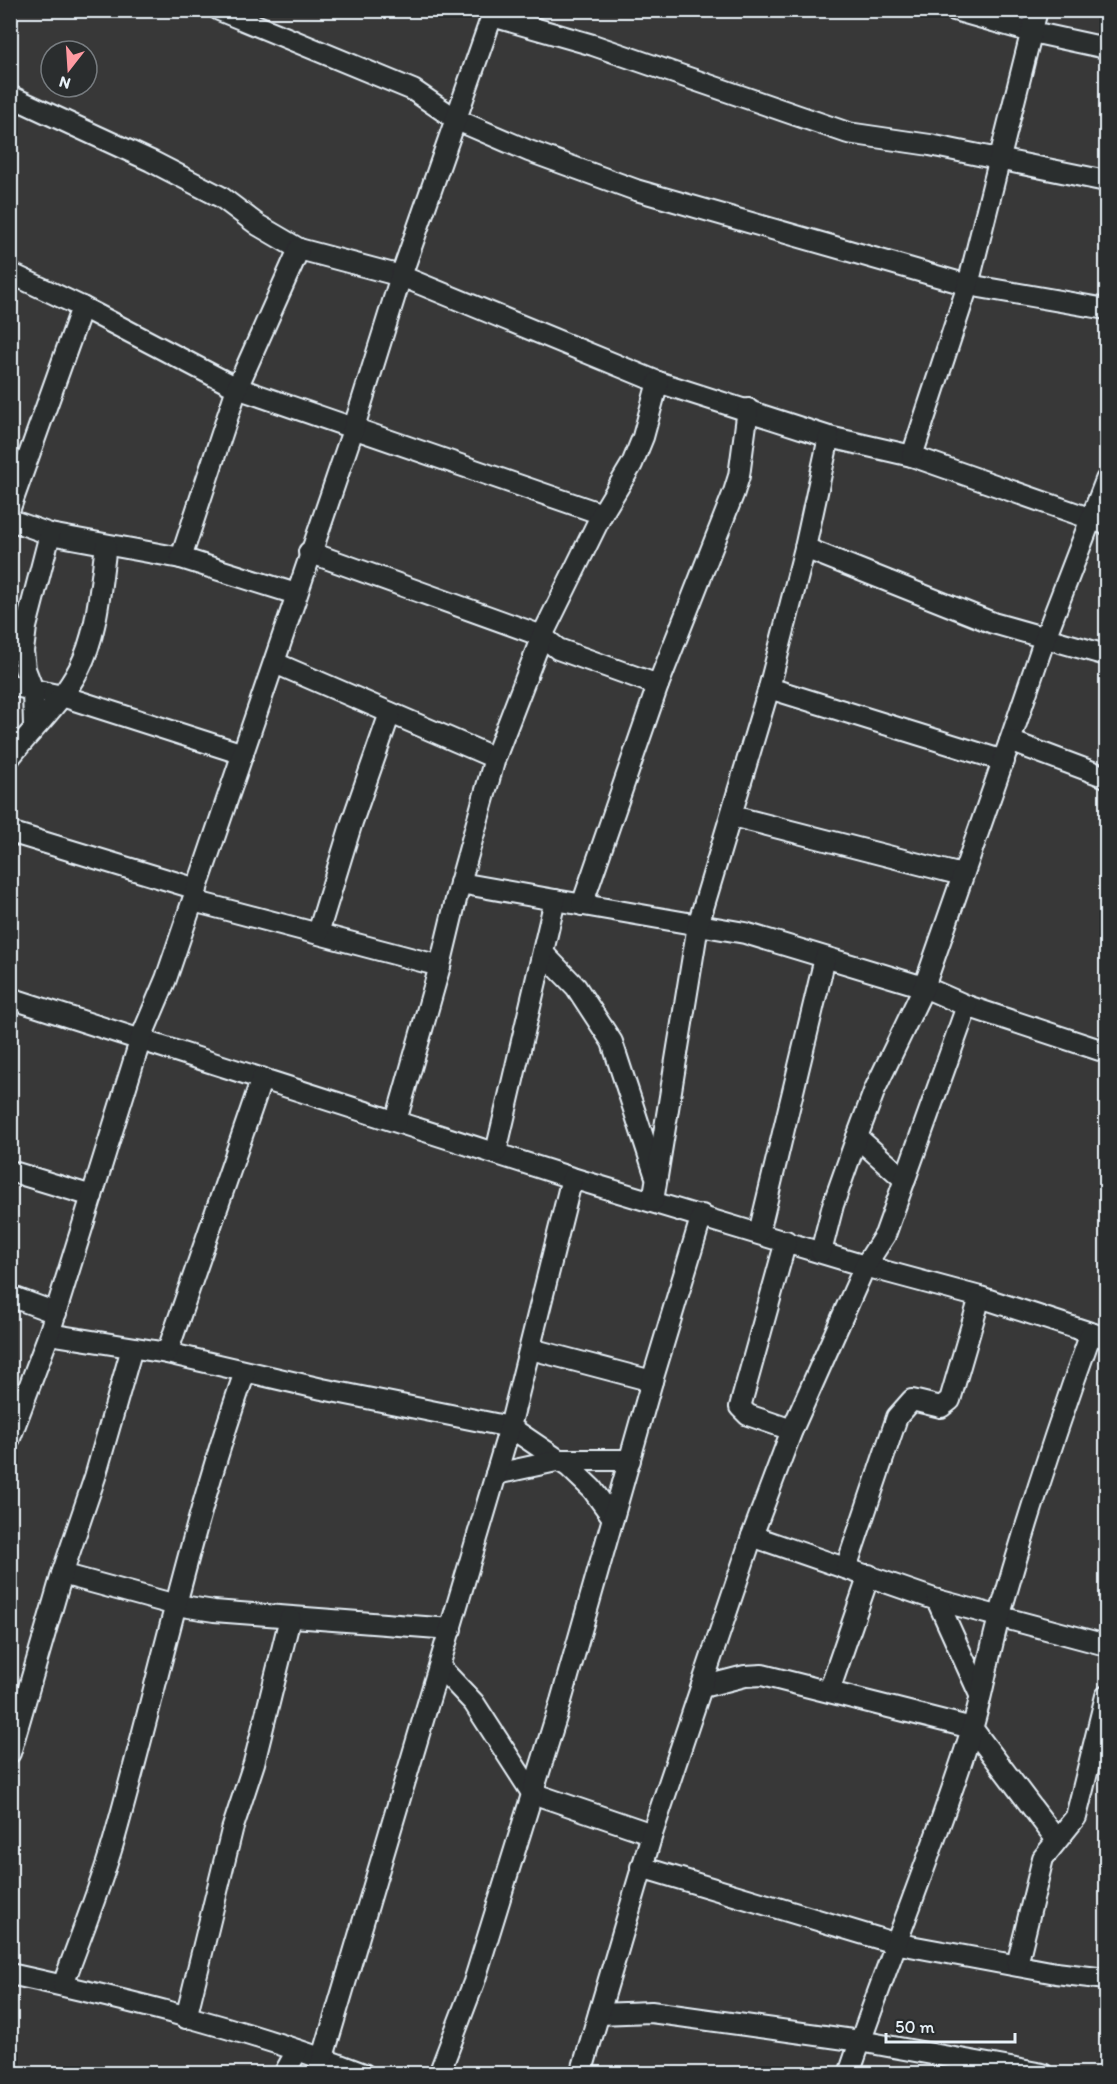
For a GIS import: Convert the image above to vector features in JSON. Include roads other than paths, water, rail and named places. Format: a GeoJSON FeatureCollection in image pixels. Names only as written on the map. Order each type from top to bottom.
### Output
{"type":"FeatureCollection","features":[{"type":"Feature","properties":{"kind":"street"},"geometry":{"type":"LineString","coordinates":[[219,10],[413,90],[457,120],[529,151],[636,190],[968,285],[1107,309]]}},
{"type":"Feature","properties":{"kind":"street"},"geometry":{"type":"LineString","coordinates":[[954,10],[1032,33],[1107,48]]}},
{"type":"Feature","properties":{"kind":"street"},"geometry":{"type":"LineString","coordinates":[[912,456],[968,285],[1037,10]]}},
{"type":"Feature","properties":{"kind":"street"},"geometry":{"type":"LineString","coordinates":[[12,1431],[56,1313],[141,1038],[166,979],[195,895],[309,552],[354,427],[401,276],[493,13],[848,133],[999,159],[1107,181]]}},
{"type":"Feature","properties":{"kind":"street"},"geometry":{"type":"LineString","coordinates":[[10,96],[110,140],[221,197],[258,225],[299,249],[401,276],[658,382],[748,409],[829,437],[912,456],[1099,521]]}},
{"type":"Feature","properties":{"kind":"street"},"geometry":{"type":"LineString","coordinates":[[181,558],[237,388],[299,249]]}},
{"type":"Feature","properties":{"kind":"street"},"geometry":{"type":"LineString","coordinates":[[10,273],[82,306],[237,388],[602,514]]}},
{"type":"Feature","properties":{"kind":"street"},"geometry":{"type":"LineString","coordinates":[[10,508],[82,306]]}},
{"type":"Feature","properties":{"kind":"street"},"geometry":{"type":"LineString","coordinates":[[396,1121],[495,758],[542,636],[602,514],[632,464],[643,437],[658,382]]}},
{"type":"Feature","properties":{"kind":"street"},"geometry":{"type":"LineString","coordinates":[[582,905],[658,685],[734,492],[739,476],[748,409]]}},
{"type":"Feature","properties":{"kind":"street"},"geometry":{"type":"LineString","coordinates":[[653,1201],[698,925],[769,688],[806,548],[829,437]]}},
{"type":"Feature","properties":{"kind":"street"},"geometry":{"type":"LineString","coordinates":[[821,1252],[833,1205],[875,1089],[924,987],[1045,638],[1099,521],[1107,480]]}},
{"type":"Feature","properties":{"kind":"street"},"geometry":{"type":"LineString","coordinates":[[10,520],[50,534],[181,558],[296,594]]}},
{"type":"Feature","properties":{"kind":"street"},"geometry":{"type":"LineString","coordinates":[[34,726],[33,690],[25,669],[23,651],[26,627],[50,534]]}},
{"type":"Feature","properties":{"kind":"street"},"geometry":{"type":"LineString","coordinates":[[10,757],[34,726],[62,696],[80,668],[95,617],[106,546]]}},
{"type":"Feature","properties":{"kind":"street"},"geometry":{"type":"LineString","coordinates":[[806,548],[993,623],[1107,655]]}},
{"type":"Feature","properties":{"kind":"street"},"geometry":{"type":"LineString","coordinates":[[309,552],[542,636],[558,649],[658,685]]}},
{"type":"Feature","properties":{"kind":"street"},"geometry":{"type":"LineString","coordinates":[[274,663],[495,758]]}},
{"type":"Feature","properties":{"kind":"street"},"geometry":{"type":"LineString","coordinates":[[10,685],[62,696],[243,754]]}},
{"type":"Feature","properties":{"kind":"street"},"geometry":{"type":"LineString","coordinates":[[769,688],[1004,761]]}},
{"type":"Feature","properties":{"kind":"street"},"geometry":{"type":"LineString","coordinates":[[318,933],[352,822],[390,713]]}},
{"type":"Feature","properties":{"kind":"street"},"geometry":{"type":"LineString","coordinates":[[1010,741],[1107,777]]}},
{"type":"Feature","properties":{"kind":"street"},"geometry":{"type":"LineString","coordinates":[[732,816],[962,875]]}},
{"type":"Feature","properties":{"kind":"street"},"geometry":{"type":"LineString","coordinates":[[10,832],[195,895],[318,933],[440,966]]}},
{"type":"Feature","properties":{"kind":"street"},"geometry":{"type":"LineString","coordinates":[[460,882],[745,933],[924,987],[967,1006],[1107,1052]]}},
{"type":"Feature","properties":{"kind":"street"},"geometry":{"type":"LineString","coordinates":[[496,1152],[555,900]]}},
{"type":"Feature","properties":{"kind":"street"},"geometry":{"type":"LineString","coordinates":[[543,953],[576,987],[612,1042],[657,1179]]}},
{"type":"Feature","properties":{"kind":"street"},"geometry":{"type":"LineString","coordinates":[[759,1233],[825,958]]}},
{"type":"Feature","properties":{"kind":"street"},"geometry":{"type":"LineString","coordinates":[[10,998],[141,1038],[572,1178],[702,1215],[865,1266],[980,1297],[1099,1335],[1046,1462],[999,1618],[972,1728],[929,1859],[894,1943],[849,2073]]}},
{"type":"Feature","properties":{"kind":"street"},"geometry":{"type":"LineString","coordinates":[[581,2073],[641,1868],[752,1536],[792,1430],[865,1266],[885,1235],[967,1006]]}},
{"type":"Feature","properties":{"kind":"street"},"geometry":{"type":"LineString","coordinates":[[167,1353],[262,1078]]}},
{"type":"Feature","properties":{"kind":"street"},"geometry":{"type":"LineString","coordinates":[[857,1137],[905,1180]]}},
{"type":"Feature","properties":{"kind":"street"},"geometry":{"type":"LineString","coordinates":[[10,1171],[92,1196]]}},
{"type":"Feature","properties":{"kind":"street"},"geometry":{"type":"LineString","coordinates":[[320,2066],[510,1427],[572,1178]]}},
{"type":"Feature","properties":{"kind":"street"},"geometry":{"type":"LineString","coordinates":[[439,2073],[474,1982],[532,1793],[702,1215]]}},
{"type":"Feature","properties":{"kind":"street"},"geometry":{"type":"LineString","coordinates":[[786,1241],[740,1407],[748,1415],[792,1430]]}},
{"type":"Feature","properties":{"kind":"street"},"geometry":{"type":"LineString","coordinates":[[10,1296],[56,1313]]}},
{"type":"Feature","properties":{"kind":"street"},"geometry":{"type":"LineString","coordinates":[[846,1568],[897,1418],[912,1400],[941,1407],[950,1400],[980,1297]]}},
{"type":"Feature","properties":{"kind":"street"},"geometry":{"type":"LineString","coordinates":[[49,1334],[167,1353],[245,1372],[510,1427],[561,1460],[592,1489],[613,1518]]}},
{"type":"Feature","properties":{"kind":"street"},"geometry":{"type":"LineString","coordinates":[[10,1754],[62,1574],[95,1477],[132,1348]]}},
{"type":"Feature","properties":{"kind":"street"},"geometry":{"type":"LineString","coordinates":[[531,1349],[652,1381]]}},
{"type":"Feature","properties":{"kind":"street"},"geometry":{"type":"LineString","coordinates":[[63,1986],[113,1842],[176,1605],[229,1417],[245,1372]]}},
{"type":"Feature","properties":{"kind":"street"},"geometry":{"type":"LineString","coordinates":[[496,1474],[561,1460],[630,1460]]}},
{"type":"Feature","properties":{"kind":"street"},"geometry":{"type":"LineString","coordinates":[[752,1536],[937,1600],[1107,1645]]}},
{"type":"Feature","properties":{"kind":"street"},"geometry":{"type":"LineString","coordinates":[[62,1574],[176,1605],[290,1618],[451,1629]]}},
{"type":"Feature","properties":{"kind":"street"},"geometry":{"type":"LineString","coordinates":[[829,1691],[869,1575]]}},
{"type":"Feature","properties":{"kind":"street"},"geometry":{"type":"LineString","coordinates":[[937,1600],[980,1695]]}},
{"type":"Feature","properties":{"kind":"street"},"geometry":{"type":"LineString","coordinates":[[186,2018],[232,1830],[254,1763],[290,1618]]}},
{"type":"Feature","properties":{"kind":"street"},"geometry":{"type":"LineString","coordinates":[[440,1667],[474,1703],[532,1793],[652,1834]]}},
{"type":"Feature","properties":{"kind":"street"},"geometry":{"type":"LineString","coordinates":[[702,1687],[745,1676],[762,1676],[972,1728],[1056,1839]]}},
{"type":"Feature","properties":{"kind":"street"},"geometry":{"type":"LineString","coordinates":[[1017,1965],[1043,1858],[1076,1817],[1107,1696]]}},
{"type":"Feature","properties":{"kind":"street"},"geometry":{"type":"LineString","coordinates":[[641,1868],[894,1943],[1107,1979]]}},
{"type":"Feature","properties":{"kind":"street"},"geometry":{"type":"LineString","coordinates":[[10,1974],[186,2018],[297,2051],[320,2066],[364,2073]]}},
{"type":"Feature","properties":{"kind":"street"},"geometry":{"type":"LineString","coordinates":[[599,2014],[651,2012],[860,2041],[1043,2073]]}},
{"type":"Feature","properties":{"kind":"street"},"geometry":{"type":"LineString","coordinates":[[284,2073],[297,2051]]}}]}
